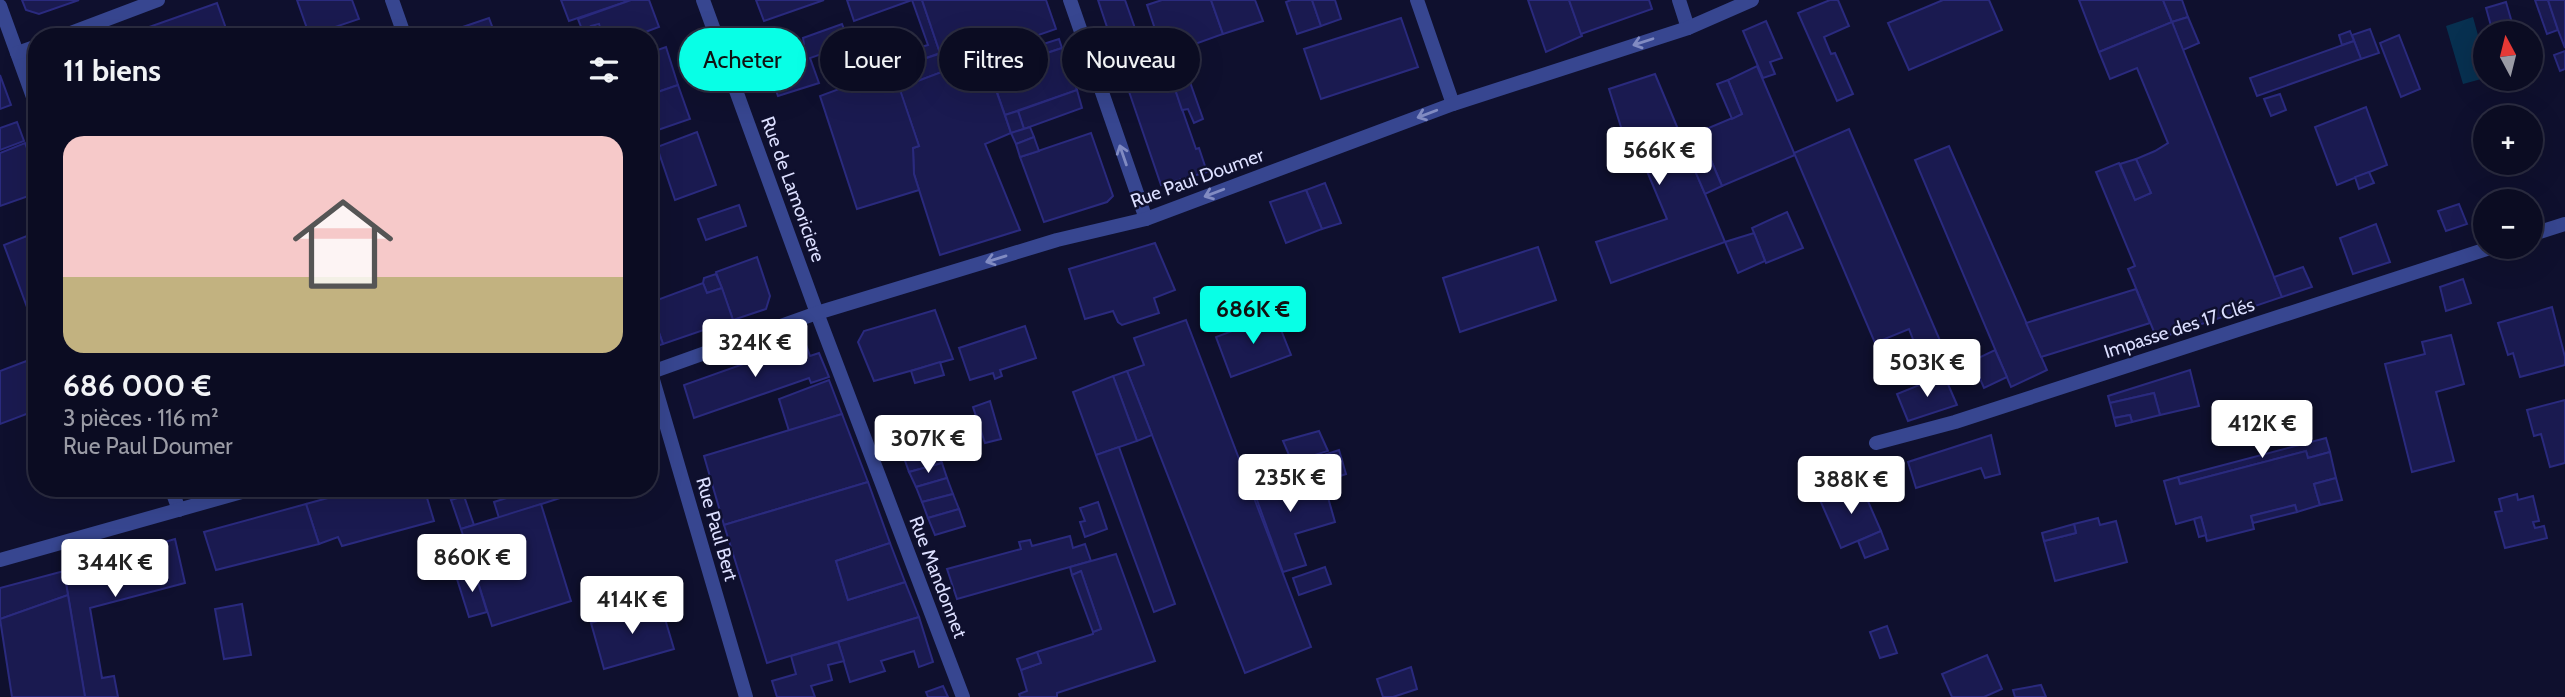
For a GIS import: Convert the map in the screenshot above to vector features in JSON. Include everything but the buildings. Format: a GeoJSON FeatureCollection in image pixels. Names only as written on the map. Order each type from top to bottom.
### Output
{"type":"FeatureCollection","features":[{"type":"Feature","properties":{"kind":"street"},"geometry":{"type":"LineString","coordinates":[[84,28],[158,0]]}},
{"type":"Feature","properties":{"kind":"street"},"geometry":{"type":"LineString","coordinates":[[392,0],[402,28]]}},
{"type":"Feature","properties":{"kind":"street","name":"Rue de Lamoriciere"},"geometry":{"type":"LineString","coordinates":[[703,0],[817,313]]}},
{"type":"Feature","properties":{"kind":"street"},"geometry":{"type":"LineString","coordinates":[[1070,0],[1146,219]]}},
{"type":"Feature","properties":{"kind":"street"},"geometry":{"type":"LineString","coordinates":[[1417,0],[1453,104]]}},
{"type":"Feature","properties":{"kind":"street"},"geometry":{"type":"LineString","coordinates":[[1679,0],[1688,28]]}},
{"type":"Feature","properties":{"kind":"street","name":"Rue Paul Doumer"},"geometry":{"type":"LineString","coordinates":[[658,370],[817,313],[1058,240],[1146,219],[1453,104],[1688,28],[1752,0]]}},
{"type":"Feature","properties":{"kind":"street"},"geometry":{"type":"LineString","coordinates":[[0,6],[28,83]]}},
{"type":"Feature","properties":{"kind":"street"},"geometry":{"type":"LineString","coordinates":[[17,53],[28,49]]}},
{"type":"Feature","properties":{"kind":"street"},"geometry":{"type":"LineString","coordinates":[[2543,231],[2565,224]]}},
{"type":"Feature","properties":{"kind":"street","name":"Impasse des 17 Clés"},"geometry":{"type":"LineString","coordinates":[[1876,443],[1969,418],[2473,254]]}},
{"type":"Feature","properties":{"kind":"street","name":"Rue Mandonnet"},"geometry":{"type":"LineString","coordinates":[[817,313],[963,697]]}},
{"type":"Feature","properties":{"kind":"street","name":"Rue Paul Bert"},"geometry":{"type":"LineString","coordinates":[[658,400],[746,697]]}},
{"type":"Feature","properties":{"kind":"street"},"geometry":{"type":"LineString","coordinates":[[174,497],[179,510]]}},
{"type":"Feature","properties":{"kind":"street"},"geometry":{"type":"LineString","coordinates":[[0,560],[224,497]]}},
{"type":"Feature","properties":{"kind":"water"},"geometry":{"type":"Polygon","coordinates":[[[2473,17],[2473,81],[2463,84],[2446,26],[2473,17]]]}}]}
